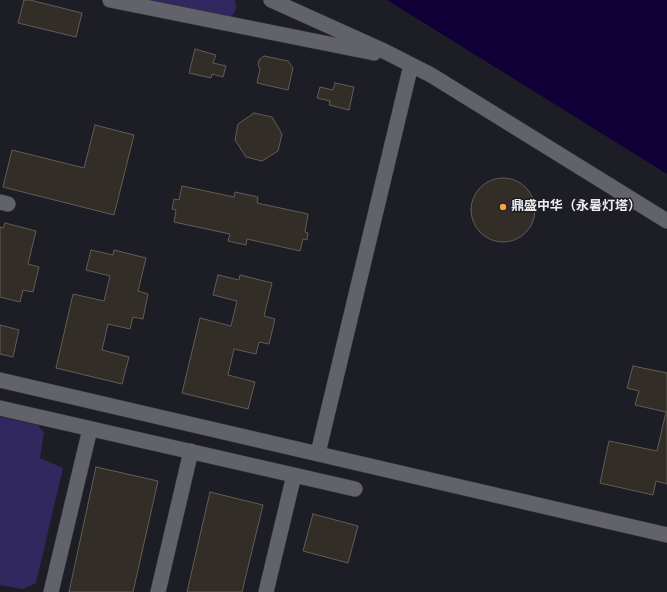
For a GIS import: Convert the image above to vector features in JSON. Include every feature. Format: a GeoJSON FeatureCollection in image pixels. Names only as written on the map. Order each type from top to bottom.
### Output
{"type":"FeatureCollection","features":[{"type":"Feature","properties":{"kind":"street"},"geometry":{"type":"LineString","coordinates":[[112,0],[396,57]]}},
{"type":"Feature","properties":{"kind":"street"},"geometry":{"type":"LineString","coordinates":[[271,0],[396,57],[438,79],[667,221]]}},
{"type":"Feature","properties":{"kind":"street"},"geometry":{"type":"LineString","coordinates":[[318,453],[411,65]]}},
{"type":"Feature","properties":{"kind":"street"},"geometry":{"type":"LineString","coordinates":[[0,380],[667,535]]}},
{"type":"Feature","properties":{"kind":"street"},"geometry":{"type":"LineString","coordinates":[[0,408],[355,489]]}},
{"type":"Feature","properties":{"kind":"street"},"geometry":{"type":"LineString","coordinates":[[51,592],[90,429]]}},
{"type":"Feature","properties":{"kind":"street"},"geometry":{"type":"LineString","coordinates":[[158,592],[191,451]]}},
{"type":"Feature","properties":{"kind":"street"},"geometry":{"type":"LineString","coordinates":[[266,592],[294,475]]}},
{"type":"Feature","properties":{"kind":"shaded area"},"geometry":{"type":"Polygon","coordinates":[[[151,0],[235,0],[236,7],[234,14],[228,18],[151,0]]]}},
{"type":"Feature","properties":{"kind":"shaded area"},"geometry":{"type":"Polygon","coordinates":[[[387,0],[667,0],[667,174],[387,0]]]}},
{"type":"Feature","properties":{"kind":"shaded area"},"geometry":{"type":"Polygon","coordinates":[[[0,417],[38,425],[44,433],[40,458],[63,468],[36,583],[23,589],[0,585],[0,417]]]}},
{"type":"Feature","properties":{"kind":"building"},"geometry":{"type":"Polygon","coordinates":[[[24,0],[30,0],[82,13],[76,37],[18,23],[24,0]]]}},
{"type":"Feature","properties":{"kind":"building"},"geometry":{"type":"Polygon","coordinates":[[[195,49],[216,55],[213,63],[226,66],[223,77],[212,74],[211,78],[189,73],[195,49]]]}},
{"type":"Feature","properties":{"kind":"building"},"geometry":{"type":"Polygon","coordinates":[[[264,56],[288,61],[293,68],[288,90],[257,83],[260,69],[258,65],[259,60],[264,56]]]}},
{"type":"Feature","properties":{"kind":"building"},"geometry":{"type":"Polygon","coordinates":[[[335,83],[354,87],[349,110],[329,105],[330,101],[317,98],[320,87],[333,90],[335,83]]]}},
{"type":"Feature","properties":{"kind":"building"},"geometry":{"type":"Polygon","coordinates":[[[254,113],[272,117],[282,134],[278,151],[262,161],[246,157],[235,140],[238,124],[254,113]]]}},
{"type":"Feature","properties":{"kind":"building"},"geometry":{"type":"Polygon","coordinates":[[[95,125],[134,135],[114,215],[3,187],[12,150],[84,168],[95,125]]]}},
{"type":"Feature","properties":{"kind":"building","name":"鼎盛中华（永暑灯塔）"},"geometry":{"type":"Polygon","coordinates":[[[503,178],[521,184],[529,192],[535,210],[529,228],[521,236],[503,242],[485,236],[477,228],[471,210],[477,192],[485,184],[503,178]]]}},
{"type":"Feature","properties":{"kind":"building"},"geometry":{"type":"Polygon","coordinates":[[[182,186],[234,197],[235,192],[258,197],[257,203],[308,214],[305,232],[308,233],[307,240],[303,239],[300,251],[247,239],[246,245],[228,241],[230,234],[174,222],[176,210],[172,209],[174,199],[179,200],[182,186]]]}},
{"type":"Feature","properties":{"kind":"building"},"geometry":{"type":"Polygon","coordinates":[[[5,223],[36,231],[28,264],[39,267],[33,292],[23,290],[20,302],[0,297],[0,227],[3,228],[5,223]]]}},
{"type":"Feature","properties":{"kind":"building"},"geometry":{"type":"Polygon","coordinates":[[[91,250],[113,255],[114,250],[146,258],[138,291],[148,294],[143,319],[133,317],[130,329],[108,324],[102,350],[129,357],[122,384],[56,368],[73,294],[104,301],[110,276],[86,270],[91,250]]]}},
{"type":"Feature","properties":{"kind":"building"},"geometry":{"type":"Polygon","coordinates":[[[218,275],[239,280],[240,275],[272,283],[264,316],[275,319],[269,344],[259,342],[256,354],[234,349],[228,375],[255,382],[248,409],[182,393],[200,318],[231,326],[237,301],[213,295],[218,275]]]}},
{"type":"Feature","properties":{"kind":"building"},"geometry":{"type":"Polygon","coordinates":[[[0,325],[19,330],[13,357],[0,354],[0,325]]]}},
{"type":"Feature","properties":{"kind":"building"},"geometry":{"type":"Polygon","coordinates":[[[633,366],[667,373],[667,484],[656,481],[653,495],[600,483],[609,441],[657,451],[666,412],[635,405],[639,391],[627,388],[633,366]]]}},
{"type":"Feature","properties":{"kind":"building"},"geometry":{"type":"Polygon","coordinates":[[[96,467],[158,481],[133,592],[69,592],[96,467]]]}},
{"type":"Feature","properties":{"kind":"building"},"geometry":{"type":"Polygon","coordinates":[[[210,492],[263,505],[242,592],[187,592],[210,492]]]}},
{"type":"Feature","properties":{"kind":"building"},"geometry":{"type":"Polygon","coordinates":[[[313,514],[358,526],[348,563],[303,551],[313,514]]]}},
{"type":"Feature","properties":{"kind":"place","name":"鼎盛中华（永暑灯塔）"},"geometry":{"type":"Point","coordinates":[503,207]}}]}
